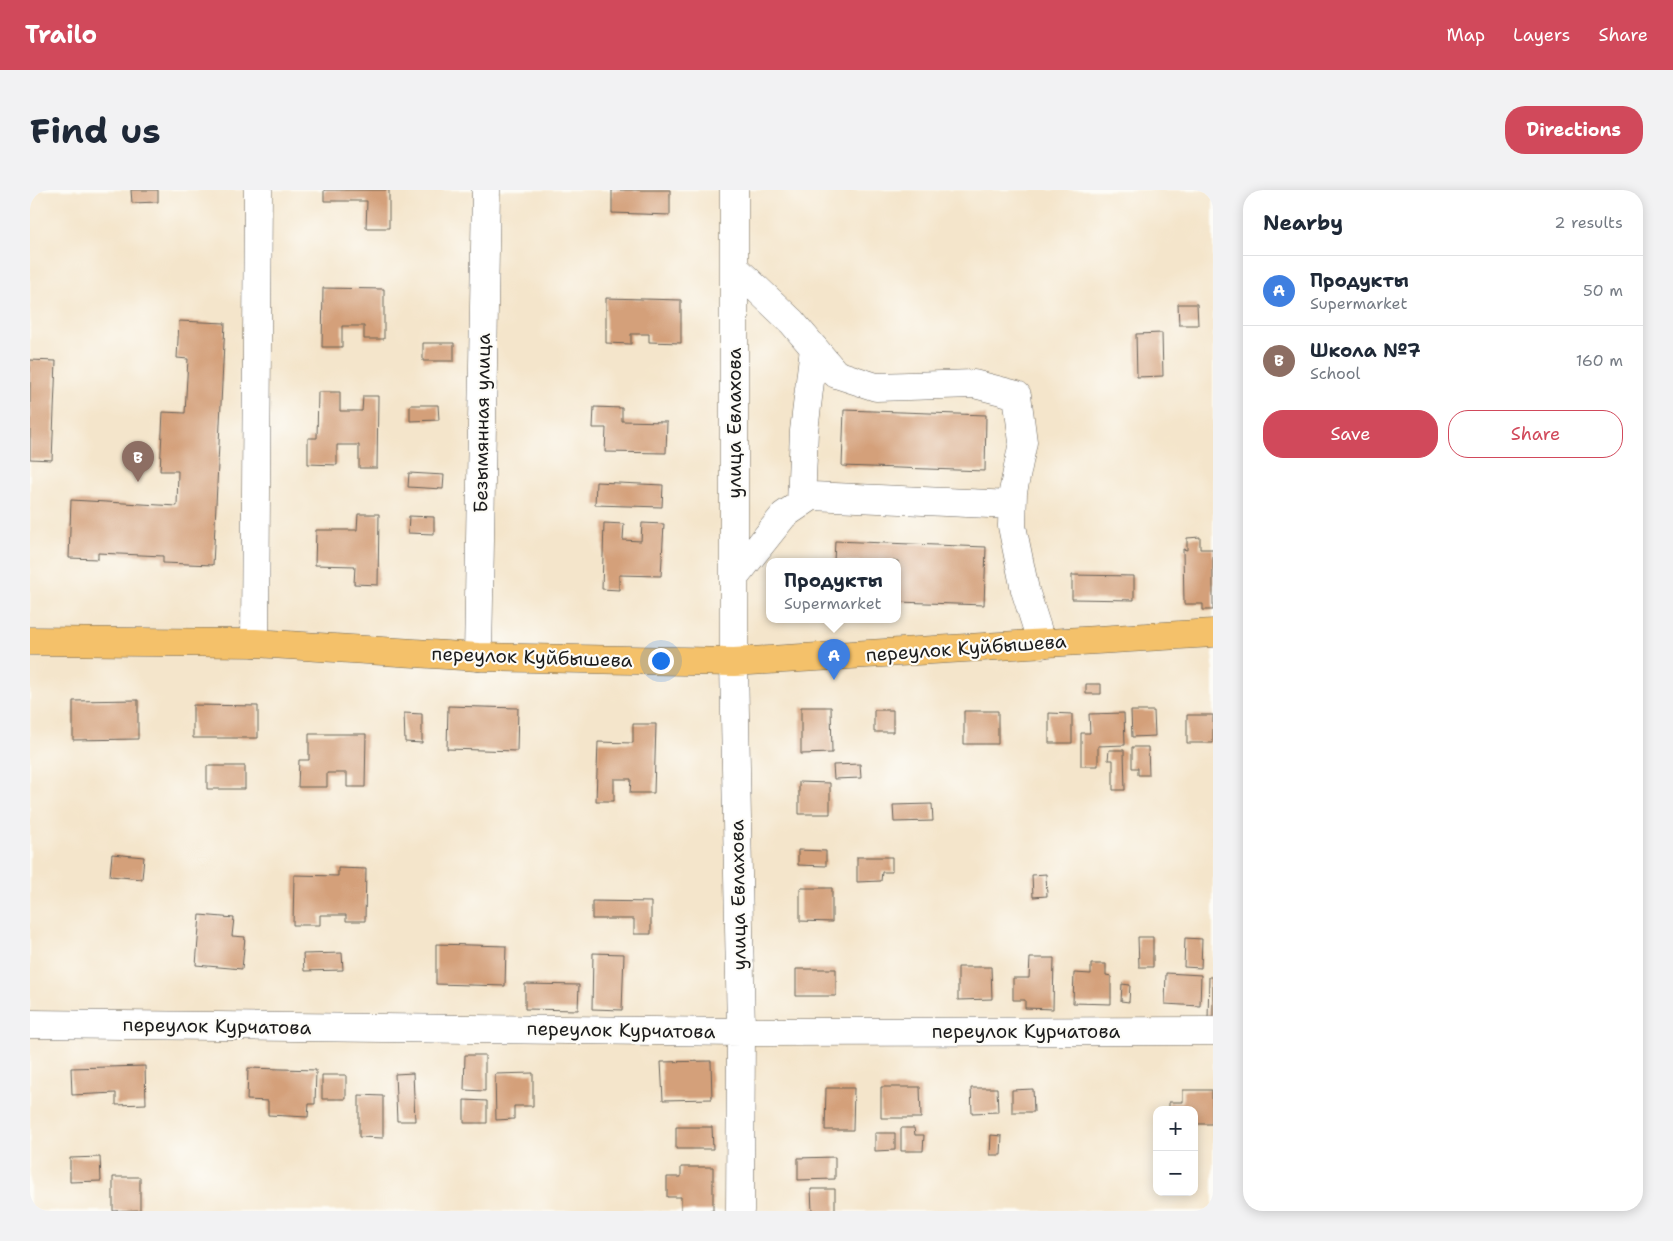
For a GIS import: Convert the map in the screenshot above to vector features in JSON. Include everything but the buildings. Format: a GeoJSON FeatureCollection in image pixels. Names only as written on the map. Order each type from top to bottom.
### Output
{"type":"FeatureCollection","features":[{"type":"Feature","properties":{"kind":"main road","name":"переулок Куйбышева"},"geometry":{"type":"LineString","coordinates":[[30,641],[255,643],[478,657],[734,662],[1213,633]]}},
{"type":"Feature","properties":{"kind":"street"},"geometry":{"type":"LineString","coordinates":[[255,643],[258,190]]}},
{"type":"Feature","properties":{"kind":"street","name":"Безымянная улица"},"geometry":{"type":"LineString","coordinates":[[478,657],[486,190]]}},
{"type":"Feature","properties":{"kind":"street","name":"улица Евлахова"},"geometry":{"type":"LineString","coordinates":[[734,190],[734,662],[742,1032],[740,1211]]}},
{"type":"Feature","properties":{"kind":"street"},"geometry":{"type":"LineString","coordinates":[[734,267],[792,322],[836,374],[876,387],[974,384],[1017,395],[1023,442],[1013,492],[1012,526],[1025,590],[1042,644]]}},
{"type":"Feature","properties":{"kind":"street"},"geometry":{"type":"LineString","coordinates":[[800,503],[804,431],[814,348]]}},
{"type":"Feature","properties":{"kind":"street"},"geometry":{"type":"LineString","coordinates":[[734,578],[784,515],[812,496],[1012,505]]}},
{"type":"Feature","properties":{"kind":"street","name":"переулок Курчатова"},"geometry":{"type":"LineString","coordinates":[[30,1024],[742,1032],[1213,1031]]}},
{"type":"Feature","properties":{"kind":"place","name":"Школа №7"},"geometry":{"type":"Point","coordinates":[138,482]}},
{"type":"Feature","properties":{"kind":"place","name":"Продукты"},"geometry":{"type":"Point","coordinates":[834,680]}}]}
